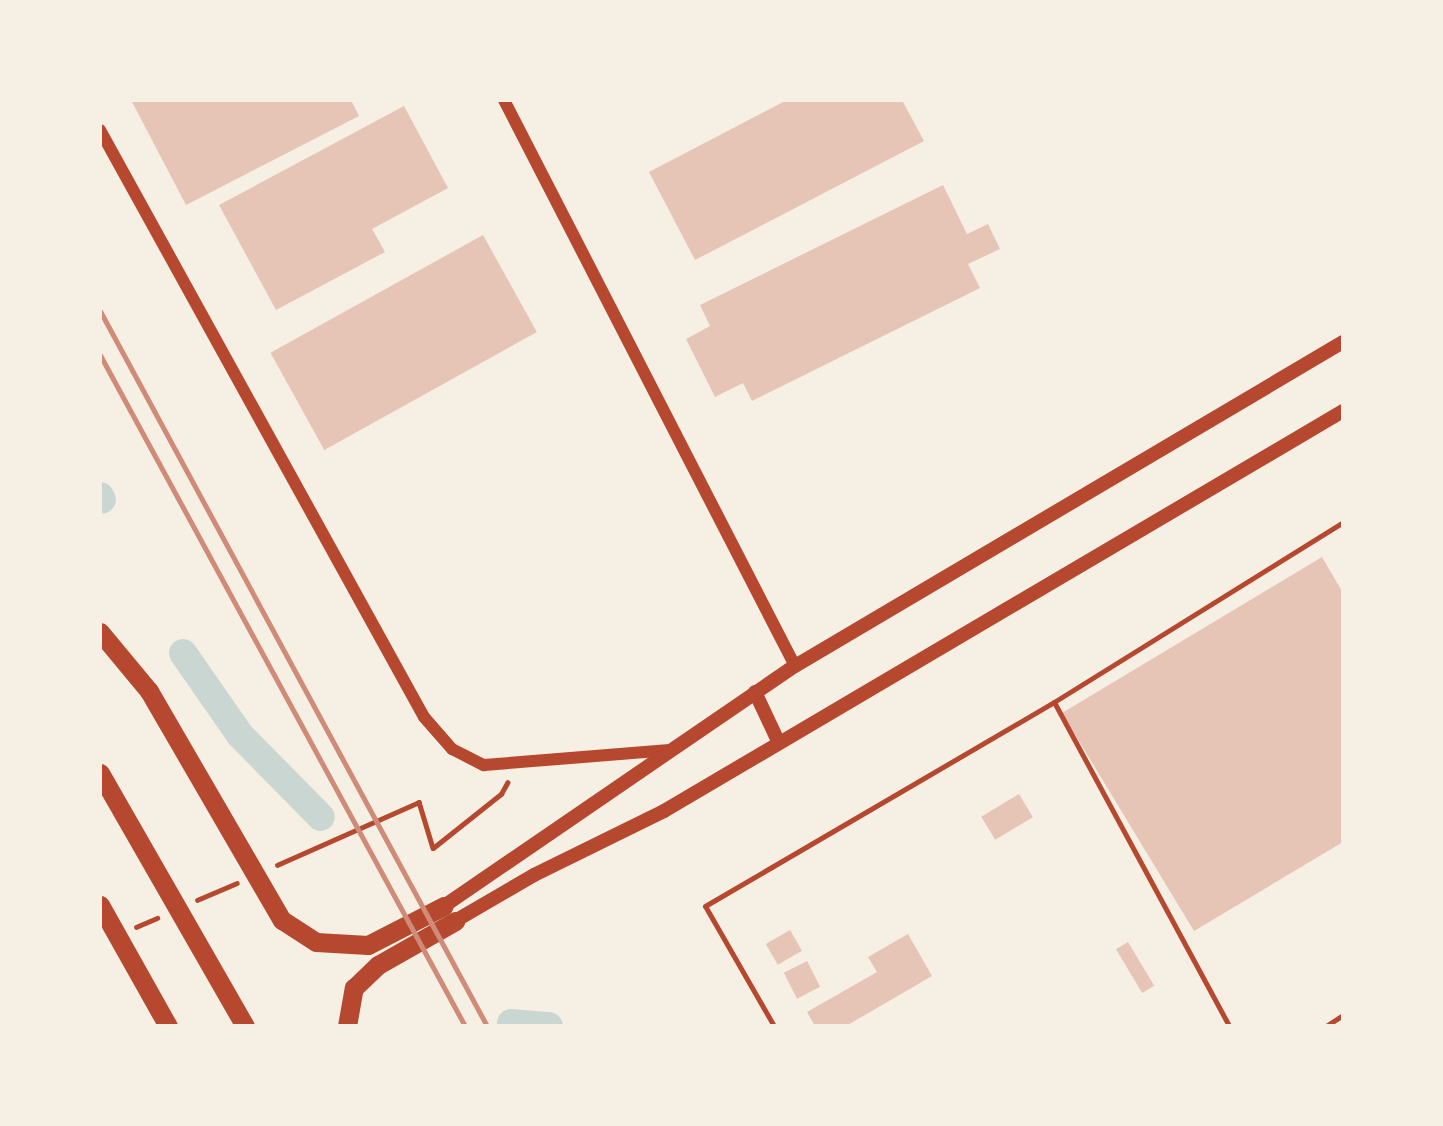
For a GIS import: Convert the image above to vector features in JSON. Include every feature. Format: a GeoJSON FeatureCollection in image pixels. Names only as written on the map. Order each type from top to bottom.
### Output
{"type":"FeatureCollection","features":[{"type":"Feature","properties":{"kind":"highway"},"geometry":{"type":"LineString","coordinates":[[100,632],[149,691],[282,920],[316,942],[368,945],[450,914]]}},
{"type":"Feature","properties":{"kind":"highway"},"geometry":{"type":"LineString","coordinates":[[100,773],[246,1026]]}},
{"type":"Feature","properties":{"kind":"highway"},"geometry":{"type":"LineString","coordinates":[[100,905],[168,1026]]}},
{"type":"Feature","properties":{"kind":"highway"},"geometry":{"type":"LineString","coordinates":[[347,1026],[354,988],[378,965],[450,914]]}},
{"type":"Feature","properties":{"kind":"main road"},"geometry":{"type":"LineString","coordinates":[[450,914],[669,750],[795,666],[1343,342]]}},
{"type":"Feature","properties":{"kind":"main road"},"geometry":{"type":"LineString","coordinates":[[450,914],[664,811],[1343,411]]}},
{"type":"Feature","properties":{"kind":"main road"},"geometry":{"type":"LineString","coordinates":[[755,692],[779,743]]}},
{"type":"Feature","properties":{"kind":"street"},"geometry":{"type":"LineString","coordinates":[[504,100],[795,666]]}},
{"type":"Feature","properties":{"kind":"street"},"geometry":{"type":"LineString","coordinates":[[100,130],[424,717],[452,749],[484,765],[518,765],[669,750]]}},
{"type":"Feature","properties":{"kind":"lane"},"geometry":{"type":"LineString","coordinates":[[774,1026],[705,906],[1054,702],[1343,522]]}},
{"type":"Feature","properties":{"kind":"lane"},"geometry":{"type":"LineString","coordinates":[[1054,702],[1229,1026]]}},
{"type":"Feature","properties":{"kind":"lane"},"geometry":{"type":"LineString","coordinates":[[1326,1026],[1343,1015]]}},
{"type":"Feature","properties":{"kind":"path"},"geometry":{"type":"LineString","coordinates":[[419,802],[432,848],[501,794],[518,765]]}},
{"type":"Feature","properties":{"kind":"building"},"geometry":{"type":"Polygon","coordinates":[[[131,100],[351,100],[359,116],[186,205],[131,100]]]}},
{"type":"Feature","properties":{"kind":"building"},"geometry":{"type":"Polygon","coordinates":[[[787,100],[902,100],[924,141],[695,260],[649,172],[787,100]]]}},
{"type":"Feature","properties":{"kind":"building"},"geometry":{"type":"Polygon","coordinates":[[[404,106],[448,188],[372,229],[385,252],[276,310],[219,205],[404,106]]]}},
{"type":"Feature","properties":{"kind":"building"},"geometry":{"type":"Polygon","coordinates":[[[943,185],[967,234],[988,224],[1000,249],[968,264],[980,288],[752,401],[743,383],[715,397],[686,339],[710,326],[700,305],[943,185]]]}},
{"type":"Feature","properties":{"kind":"building"},"geometry":{"type":"Polygon","coordinates":[[[483,235],[537,332],[324,450],[270,353],[483,235]]]}},
{"type":"Feature","properties":{"kind":"building"},"geometry":{"type":"Polygon","coordinates":[[[1322,557],[1343,593],[1343,842],[1194,931],[1062,713],[1322,557]]]}},
{"type":"Feature","properties":{"kind":"building"},"geometry":{"type":"Polygon","coordinates":[[[1019,794],[1033,817],[995,840],[981,817],[1019,794]]]}},
{"type":"Feature","properties":{"kind":"building"},"geometry":{"type":"Polygon","coordinates":[[[790,930],[802,951],[778,965],[766,944],[790,930]]]}},
{"type":"Feature","properties":{"kind":"building"},"geometry":{"type":"Polygon","coordinates":[[[908,934],[932,976],[846,1026],[815,1026],[807,1012],[877,972],[868,957],[908,934]]]}},
{"type":"Feature","properties":{"kind":"building"},"geometry":{"type":"Polygon","coordinates":[[[1128,942],[1154,986],[1142,993],[1116,949],[1128,942]]]}},
{"type":"Feature","properties":{"kind":"building"},"geometry":{"type":"Polygon","coordinates":[[[807,961],[820,987],[797,999],[784,973],[807,961]]]}},
{"type":"Feature","properties":{"kind":"waterway"},"geometry":{"type":"LineString","coordinates":[[100,496],[102,500]]}},
{"type":"Feature","properties":{"kind":"waterway"},"geometry":{"type":"LineString","coordinates":[[183,653],[240,735],[321,817]]}},
{"type":"Feature","properties":{"kind":"waterway"},"geometry":{"type":"LineString","coordinates":[[511,1023],[549,1026]]}},
{"type":"Feature","properties":{"kind":"railway"},"geometry":{"type":"LineString","coordinates":[[100,311],[487,1026]]}},
{"type":"Feature","properties":{"kind":"railway"},"geometry":{"type":"LineString","coordinates":[[100,355],[465,1026]]}}]}
